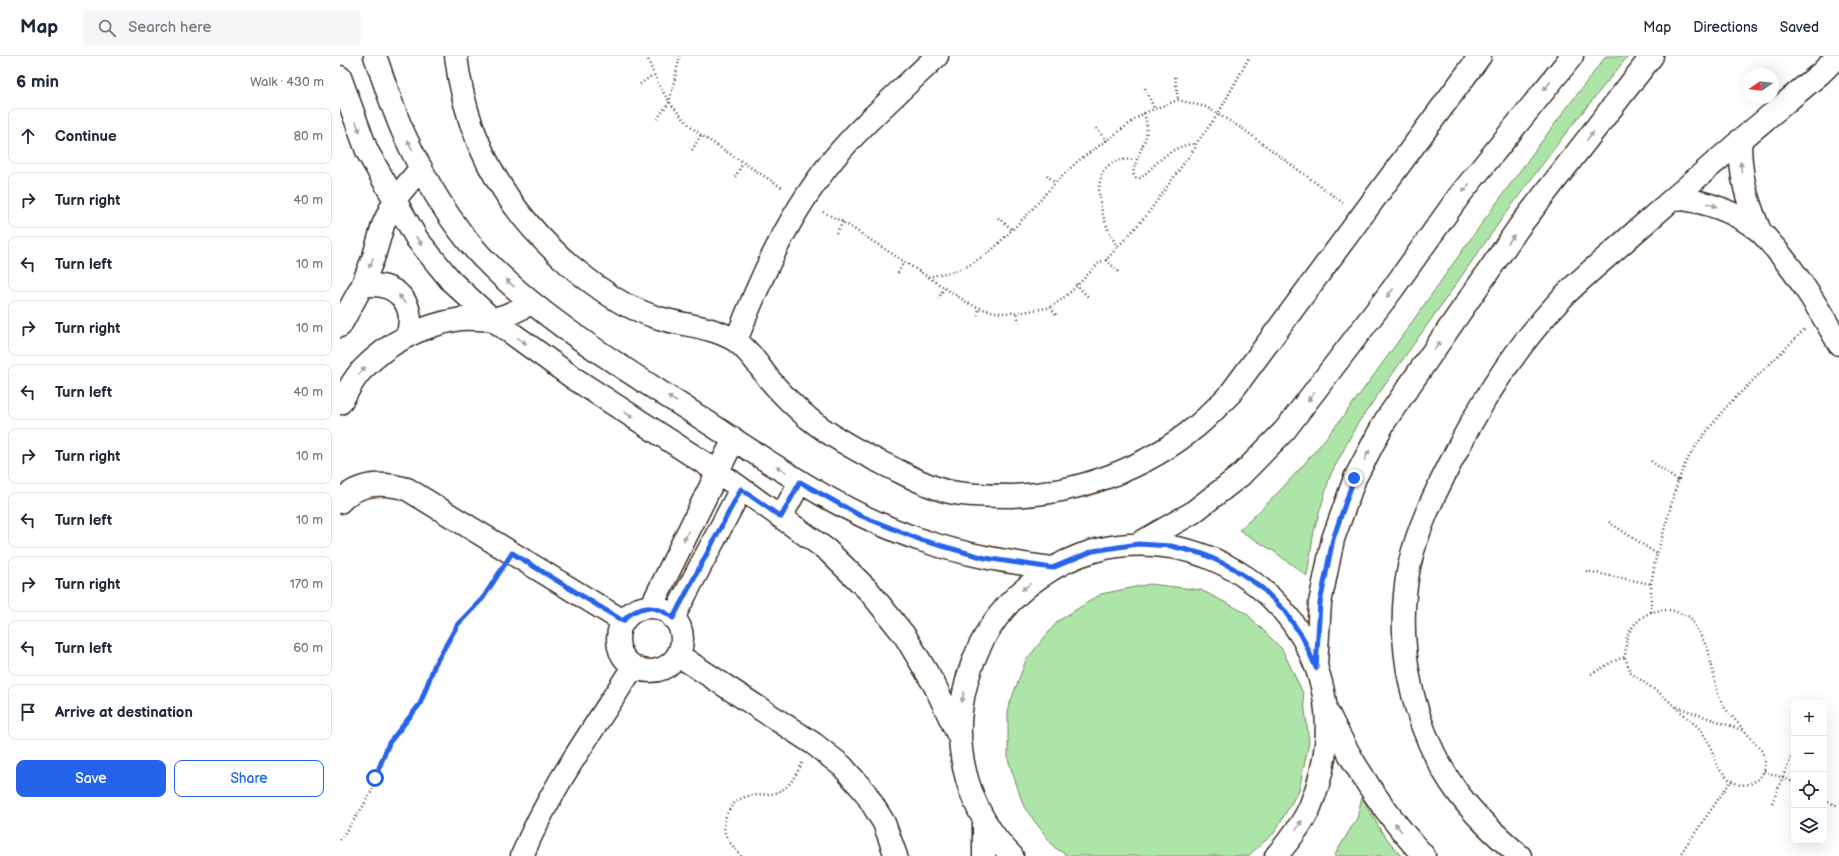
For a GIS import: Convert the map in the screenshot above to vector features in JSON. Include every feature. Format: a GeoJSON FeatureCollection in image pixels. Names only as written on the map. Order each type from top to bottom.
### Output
{"type":"FeatureCollection","features":[{"type":"Feature","properties":{"kind":"street"},"geometry":{"type":"LineString","coordinates":[[376,56],[402,130],[421,168],[448,213],[480,255],[531,303],[598,352],[800,482],[859,515],[921,540],[985,558],[1052,568]]}},
{"type":"Feature","properties":{"kind":"street"},"geometry":{"type":"LineString","coordinates":[[456,56],[459,85],[474,136],[498,183],[524,219],[554,251],[587,279],[624,304],[658,318],[713,330],[736,341],[755,358],[769,379],[807,417],[851,448],[900,472],[947,491],[991,496],[1036,495],[1080,487],[1122,472],[1162,452],[1198,426],[1230,394],[1480,56]]}},
{"type":"Feature","properties":{"kind":"street"},"geometry":{"type":"LineString","coordinates":[[736,341],[757,286],[803,201],[852,138],[937,56]]}},
{"type":"Feature","properties":{"kind":"street"},"geometry":{"type":"LineString","coordinates":[[1138,544],[1192,513],[1241,474],[1285,430],[1392,290],[1459,196],[1572,56]]}},
{"type":"Feature","properties":{"kind":"street"},"geometry":{"type":"LineString","coordinates":[[1316,668],[1320,603],[1333,539],[1354,478],[1385,421],[1519,227],[1652,56]]}},
{"type":"Feature","properties":{"kind":"street"},"geometry":{"type":"LineString","coordinates":[[1520,856],[1487,828],[1457,792],[1433,751],[1419,715],[1406,661],[1404,614],[1409,567],[1422,522],[1466,430],[1495,384],[1527,339],[1562,298],[1740,140],[1821,73],[1838,56]]}},
{"type":"Feature","properties":{"kind":"street"},"geometry":{"type":"LineString","coordinates":[[340,77],[367,151],[417,239],[452,282],[492,319],[575,380],[718,472],[827,550],[869,591],[905,636],[935,686],[960,739]]}},
{"type":"Feature","properties":{"kind":"street"},"geometry":{"type":"LineString","coordinates":[[1740,140],[1740,164],[1744,187],[1750,209],[1760,231],[1784,259],[1821,313],[1839,344]]}},
{"type":"Feature","properties":{"kind":"street"},"geometry":{"type":"LineString","coordinates":[[340,326],[362,286],[374,256],[383,225],[395,199],[421,168]]}},
{"type":"Feature","properties":{"kind":"street"},"geometry":{"type":"LineString","coordinates":[[1674,198],[1697,200],[1719,207],[1760,231]]}},
{"type":"Feature","properties":{"kind":"street"},"geometry":{"type":"LineString","coordinates":[[362,286],[374,284],[386,286],[397,292],[410,312],[410,324],[407,336]]}},
{"type":"Feature","properties":{"kind":"street"},"geometry":{"type":"LineString","coordinates":[[340,403],[361,371],[382,351],[407,336],[441,323],[463,319],[492,319],[506,316],[531,303]]}},
{"type":"Feature","properties":{"kind":"street"},"geometry":{"type":"LineString","coordinates":[[651,607],[734,439]]}},
{"type":"Feature","properties":{"kind":"street"},"geometry":{"type":"LineString","coordinates":[[781,517],[800,482]]}},
{"type":"Feature","properties":{"kind":"street"},"geometry":{"type":"LineString","coordinates":[[340,502],[358,488],[375,484],[391,484],[407,489],[623,621]]}},
{"type":"Feature","properties":{"kind":"street"},"geometry":{"type":"LineString","coordinates":[[673,618],[741,489]]}},
{"type":"Feature","properties":{"kind":"street"},"geometry":{"type":"LineString","coordinates":[[1012,856],[1003,848],[984,821],[967,781],[960,739],[961,705],[969,672],[982,640],[1005,607],[1024,588],[1052,568],[1093,551],[1138,544],[1171,546],[1203,554],[1233,568],[1261,587],[1284,610],[1299,632],[1316,668],[1326,710],[1347,753],[1373,794],[1403,833],[1424,856]]}},
{"type":"Feature","properties":{"kind":"street"},"geometry":{"type":"LineString","coordinates":[[651,607],[659,609],[673,618],[679,626],[682,635],[678,655],[666,667],[658,670],[641,670],[633,667],[621,654],[618,646],[618,637],[623,621],[635,610],[651,607]]}},
{"type":"Feature","properties":{"kind":"street"},"geometry":{"type":"LineString","coordinates":[[678,655],[814,744],[842,766],[865,792],[884,823],[896,856]]}},
{"type":"Feature","properties":{"kind":"street"},"geometry":{"type":"LineString","coordinates":[[522,856],[539,818],[633,667]]}},
{"type":"Feature","properties":{"kind":"street"},"geometry":{"type":"LineString","coordinates":[[1276,856],[1292,838],[1309,809],[1320,777],[1326,744],[1326,710]]}},
{"type":"Feature","properties":{"kind":"street"},"geometry":{"type":"LineString","coordinates":[[984,821],[984,856]]}},
{"type":"Feature","properties":{"kind":"path"},"geometry":{"type":"LineString","coordinates":[[647,56],[653,75],[669,103],[689,125],[702,135],[803,201],[843,222],[944,288],[979,308],[992,312],[1017,314],[1050,307],[1068,294],[1076,284],[1100,262],[1106,260],[1146,216],[1218,114],[1250,56]]}},
{"type":"Feature","properties":{"kind":"path"},"geometry":{"type":"LineString","coordinates":[[657,119],[669,103],[680,56]]}},
{"type":"Feature","properties":{"kind":"path"},"geometry":{"type":"LineString","coordinates":[[640,84],[653,75]]}},
{"type":"Feature","properties":{"kind":"path"},"geometry":{"type":"LineString","coordinates":[[1174,77],[1178,100]]}},
{"type":"Feature","properties":{"kind":"path"},"geometry":{"type":"LineString","coordinates":[[1146,88],[1154,108]]}},
{"type":"Feature","properties":{"kind":"path"},"geometry":{"type":"LineString","coordinates":[[927,277],[954,271],[968,266],[991,251],[1029,213],[1055,183],[1078,161],[1144,113],[1178,100],[1206,107],[1243,129],[1362,217]]}},
{"type":"Feature","properties":{"kind":"path"},"geometry":{"type":"LineString","coordinates":[[1144,113],[1147,126],[1147,139],[1135,160],[1133,174],[1136,178],[1141,178],[1165,155],[1178,147],[1196,144]]}},
{"type":"Feature","properties":{"kind":"path"},"geometry":{"type":"LineString","coordinates":[[1096,128],[1107,141]]}},
{"type":"Feature","properties":{"kind":"path"},"geometry":{"type":"LineString","coordinates":[[692,150],[702,135]]}},
{"type":"Feature","properties":{"kind":"path"},"geometry":{"type":"LineString","coordinates":[[1118,247],[1112,239],[1104,220],[1099,190],[1100,177],[1106,167],[1115,161],[1123,159],[1135,160]]}},
{"type":"Feature","properties":{"kind":"path"},"geometry":{"type":"LineString","coordinates":[[735,176],[743,163]]}},
{"type":"Feature","properties":{"kind":"path"},"geometry":{"type":"LineString","coordinates":[[1047,175],[1055,183]]}},
{"type":"Feature","properties":{"kind":"path"},"geometry":{"type":"LineString","coordinates":[[998,218],[1013,230]]}},
{"type":"Feature","properties":{"kind":"path"},"geometry":{"type":"LineString","coordinates":[[836,233],[843,222]]}},
{"type":"Feature","properties":{"kind":"path"},"geometry":{"type":"LineString","coordinates":[[1106,260],[1120,273]]}},
{"type":"Feature","properties":{"kind":"path"},"geometry":{"type":"LineString","coordinates":[[898,274],[904,262]]}},
{"type":"Feature","properties":{"kind":"path"},"geometry":{"type":"LineString","coordinates":[[1076,284],[1089,298]]}},
{"type":"Feature","properties":{"kind":"path"},"geometry":{"type":"LineString","coordinates":[[938,299],[944,288]]}},
{"type":"Feature","properties":{"kind":"path"},"geometry":{"type":"LineString","coordinates":[[1050,307],[1056,315]]}},
{"type":"Feature","properties":{"kind":"path"},"geometry":{"type":"LineString","coordinates":[[977,315],[979,308]]}},
{"type":"Feature","properties":{"kind":"path"},"geometry":{"type":"LineString","coordinates":[[1652,612],[1651,584],[1657,554],[1678,481],[1691,453],[1726,407],[1821,313]]}},
{"type":"Feature","properties":{"kind":"path"},"geometry":{"type":"LineString","coordinates":[[1017,314],[1019,322]]}},
{"type":"Feature","properties":{"kind":"path"},"geometry":{"type":"LineString","coordinates":[[1651,461],[1678,481]]}},
{"type":"Feature","properties":{"kind":"path"},"geometry":{"type":"LineString","coordinates":[[1609,522],[1657,554]]}},
{"type":"Feature","properties":{"kind":"path"},"geometry":{"type":"LineString","coordinates":[[340,840],[372,791],[379,765],[389,743],[420,704],[435,664],[458,624],[483,598],[512,553]]}},
{"type":"Feature","properties":{"kind":"path"},"geometry":{"type":"LineString","coordinates":[[1586,571],[1651,584]]}},
{"type":"Feature","properties":{"kind":"path"},"geometry":{"type":"LineString","coordinates":[[1671,610],[1690,617],[1708,649],[1718,694],[1724,707],[1743,730],[1750,735],[1762,751],[1765,761],[1764,771],[1759,779],[1750,784],[1740,785],[1731,781],[1718,768],[1710,745],[1701,730],[1662,695],[1631,673],[1625,656],[1627,636],[1633,626],[1641,618],[1652,612],[1671,610]]}},
{"type":"Feature","properties":{"kind":"path"},"geometry":{"type":"LineString","coordinates":[[1591,674],[1605,667],[1614,660],[1625,656]]}},
{"type":"Feature","properties":{"kind":"path"},"geometry":{"type":"LineString","coordinates":[[1674,706],[1743,730]]}},
{"type":"Feature","properties":{"kind":"path"},"geometry":{"type":"LineString","coordinates":[[741,856],[726,836],[724,824],[728,812],[735,802],[747,796],[777,792],[786,788],[814,744]]}},
{"type":"Feature","properties":{"kind":"path"},"geometry":{"type":"LineString","coordinates":[[1772,803],[1791,760]]}},
{"type":"Feature","properties":{"kind":"path"},"geometry":{"type":"LineString","coordinates":[[1764,771],[1791,780]]}},
{"type":"Feature","properties":{"kind":"path"},"geometry":{"type":"LineString","coordinates":[[1678,856],[1731,781]]}},
{"type":"Feature","properties":{"kind":"path"},"geometry":{"type":"LineString","coordinates":[[1827,802],[1839,806]]}},
{"type":"Feature","properties":{"kind":"green space"},"geometry":{"type":"Polygon","coordinates":[[[1606,56],[1628,56],[1565,134],[1506,213],[1356,426],[1330,476],[1314,531],[1307,576],[1275,552],[1239,530],[1293,477],[1341,419],[1386,359],[1516,176],[1606,56]]]}},
{"type":"Feature","properties":{"kind":"green space"},"geometry":{"type":"Polygon","coordinates":[[[1150,584],[1201,590],[1246,613],[1282,649],[1303,693],[1309,742],[1299,790],[1274,833],[1248,856],[1068,856],[1055,848],[1024,807],[1008,759],[1008,708],[1026,660],[1058,621],[1101,594],[1150,584]]]}},
{"type":"Feature","properties":{"kind":"green space"},"geometry":{"type":"Polygon","coordinates":[[[1362,797],[1381,831],[1401,856],[1334,856],[1357,818],[1362,797]]]}},
{"type":"Feature","properties":{"kind":"route"},"geometry":{"type":"LineString","coordinates":[[375,778],[389,743],[420,704],[435,664],[458,624],[483,598],[512,553],[623,621],[635,610],[651,607],[667,612],[673,618],[741,489],[781,517],[800,482],[859,515],[921,540],[985,558],[1052,568],[1072,558],[1093,551],[1116,546],[1138,544],[1171,546],[1203,554],[1233,568],[1261,587],[1284,610],[1303,638],[1316,668],[1320,603],[1333,539],[1354,478]]}}]}
